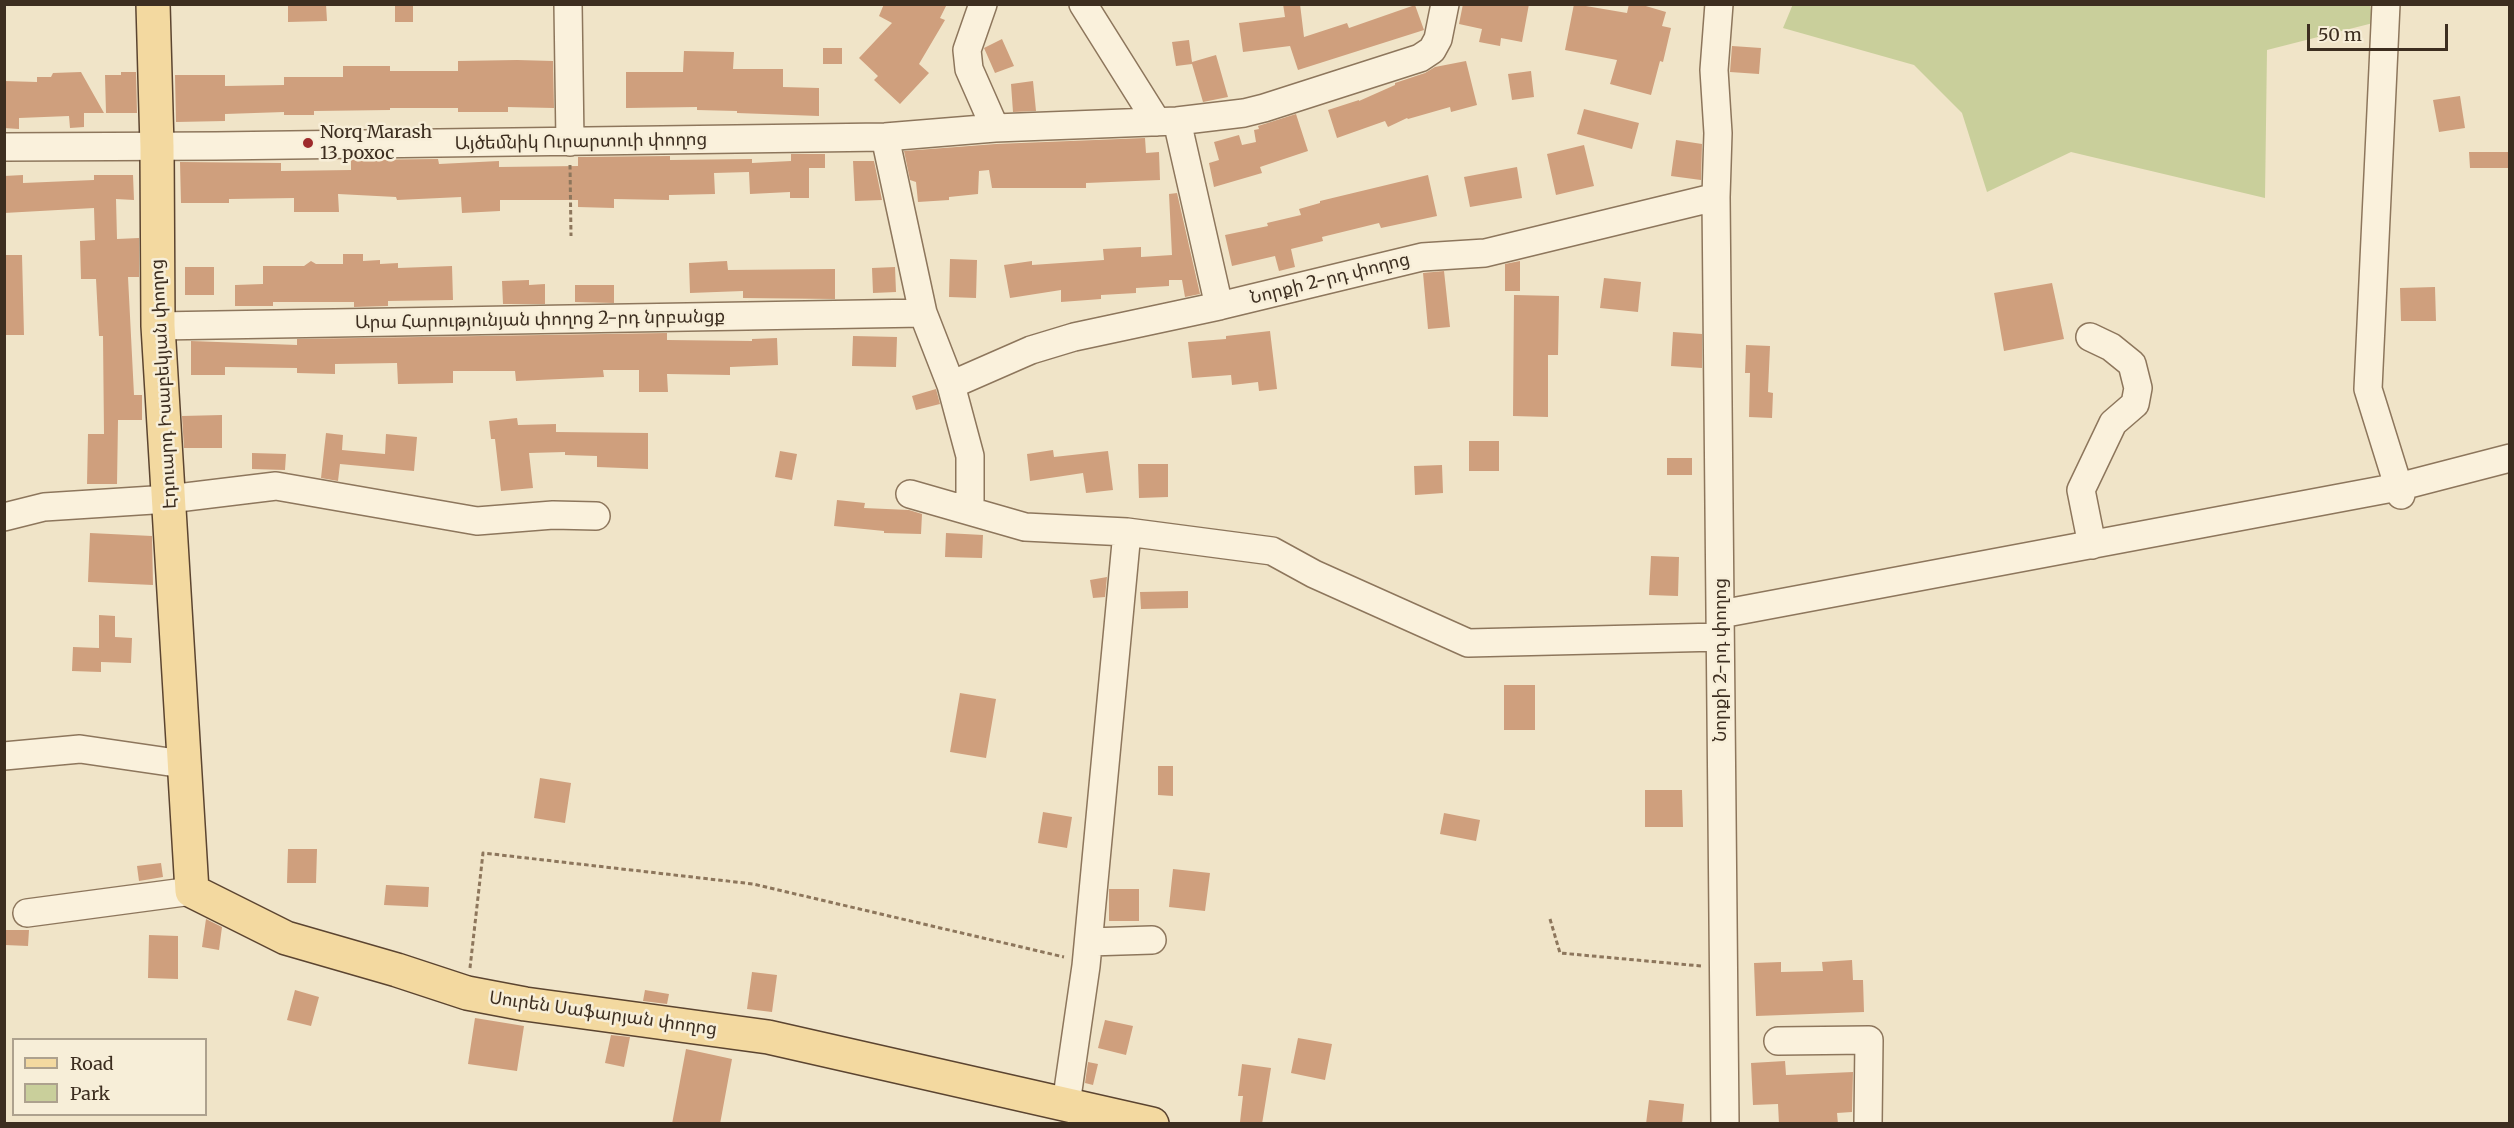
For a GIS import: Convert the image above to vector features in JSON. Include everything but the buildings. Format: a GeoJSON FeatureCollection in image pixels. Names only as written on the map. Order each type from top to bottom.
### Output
{"type":"FeatureCollection","features":[{"type":"Feature","properties":{"kind":"main road","name":"Էդուարդ Իսաբեկյան փողոց"},"geometry":{"type":"LineString","coordinates":[[153,4],[158,327],[183,764]]}},
{"type":"Feature","properties":{"kind":"main road"},"geometry":{"type":"LineString","coordinates":[[183,764],[192,891]]}},
{"type":"Feature","properties":{"kind":"main road","name":"Սուրեն Սաֆարյան փողոց"},"geometry":{"type":"LineString","coordinates":[[192,891],[286,938],[467,993],[525,1004],[768,1037],[1152,1124]]}},
{"type":"Feature","properties":{"kind":"street"},"geometry":{"type":"LineString","coordinates":[[568,4],[570,142]]}},
{"type":"Feature","properties":{"kind":"street"},"geometry":{"type":"LineString","coordinates":[[983,4],[967,50],[969,69],[995,128]]}},
{"type":"Feature","properties":{"kind":"street"},"geometry":{"type":"LineString","coordinates":[[1083,4],[1167,122],[1219,306]]}},
{"type":"Feature","properties":{"kind":"street","name":"Այծեմնիկ Ուրարտուի փողոց"},"geometry":{"type":"LineString","coordinates":[[4,147],[885,137],[995,128],[1167,122],[1244,113],[1264,108],[1420,58],[1432,50],[1438,39],[1445,4]]}},
{"type":"Feature","properties":{"kind":"street","name":"Նորքի 2-րդ փողոց"},"geometry":{"type":"LineString","coordinates":[[1719,4],[1714,70],[1718,133],[1716,197],[1725,1124]]}},
{"type":"Feature","properties":{"kind":"street"},"geometry":{"type":"LineString","coordinates":[[2386,4],[2368,389],[2399,491]]}},
{"type":"Feature","properties":{"kind":"street"},"geometry":{"type":"LineString","coordinates":[[885,137],[923,313],[951,385],[970,456],[970,509]]}},
{"type":"Feature","properties":{"kind":"street","name":"Նորքի 2-րդ փողոց"},"geometry":{"type":"LineString","coordinates":[[951,385],[1031,350],[1063,340],[1219,306],[1422,257],[1485,253],[1716,197]]}},
{"type":"Feature","properties":{"kind":"street","name":"Արա Հարությունյան փողոց 2-րդ նրբանցք"},"geometry":{"type":"LineString","coordinates":[[158,327],[923,313]]}},
{"type":"Feature","properties":{"kind":"street"},"geometry":{"type":"LineString","coordinates":[[2090,337],[2111,347],[2132,364],[2138,387],[2135,404],[2112,423],[2081,490],[2092,545]]}},
{"type":"Feature","properties":{"kind":"street"},"geometry":{"type":"LineString","coordinates":[[910,494],[970,509],[1024,527],[1127,532],[1272,551],[1314,574],[1468,643],[1720,626],[2092,545],[2399,491],[2510,458]]}},
{"type":"Feature","properties":{"kind":"street"},"geometry":{"type":"LineString","coordinates":[[4,517],[44,507],[169,499],[276,486],[477,521],[553,515],[596,516]]}},
{"type":"Feature","properties":{"kind":"street"},"geometry":{"type":"LineString","coordinates":[[1066,1104],[1088,952],[1127,532]]}},
{"type":"Feature","properties":{"kind":"street"},"geometry":{"type":"LineString","coordinates":[[4,756],[80,749],[183,764]]}},
{"type":"Feature","properties":{"kind":"street"},"geometry":{"type":"LineString","coordinates":[[27,913],[192,891]]}},
{"type":"Feature","properties":{"kind":"street"},"geometry":{"type":"LineString","coordinates":[[1088,952],[1152,940]]}},
{"type":"Feature","properties":{"kind":"street"},"geometry":{"type":"LineString","coordinates":[[1778,1041],[1869,1040],[1868,1124]]}},
{"type":"Feature","properties":{"kind":"path"},"geometry":{"type":"LineString","coordinates":[[570,142],[571,236]]}},
{"type":"Feature","properties":{"kind":"path"},"geometry":{"type":"LineString","coordinates":[[467,993],[483,853],[753,884],[1088,952]]}},
{"type":"Feature","properties":{"kind":"path"},"geometry":{"type":"LineString","coordinates":[[1550,919],[1560,953],[1724,968]]}},
{"type":"Feature","properties":{"kind":"green space"},"geometry":{"type":"Polygon","coordinates":[[[1793,4],[2370,4],[2373,23],[2267,50],[2265,198],[2071,152],[1987,192],[1962,113],[1914,65],[1783,28],[1793,4]]]}},
{"type":"Feature","properties":{"kind":"place","name":"Norq Marash 13 poxoc"},"geometry":{"type":"Point","coordinates":[308,143]}}]}
